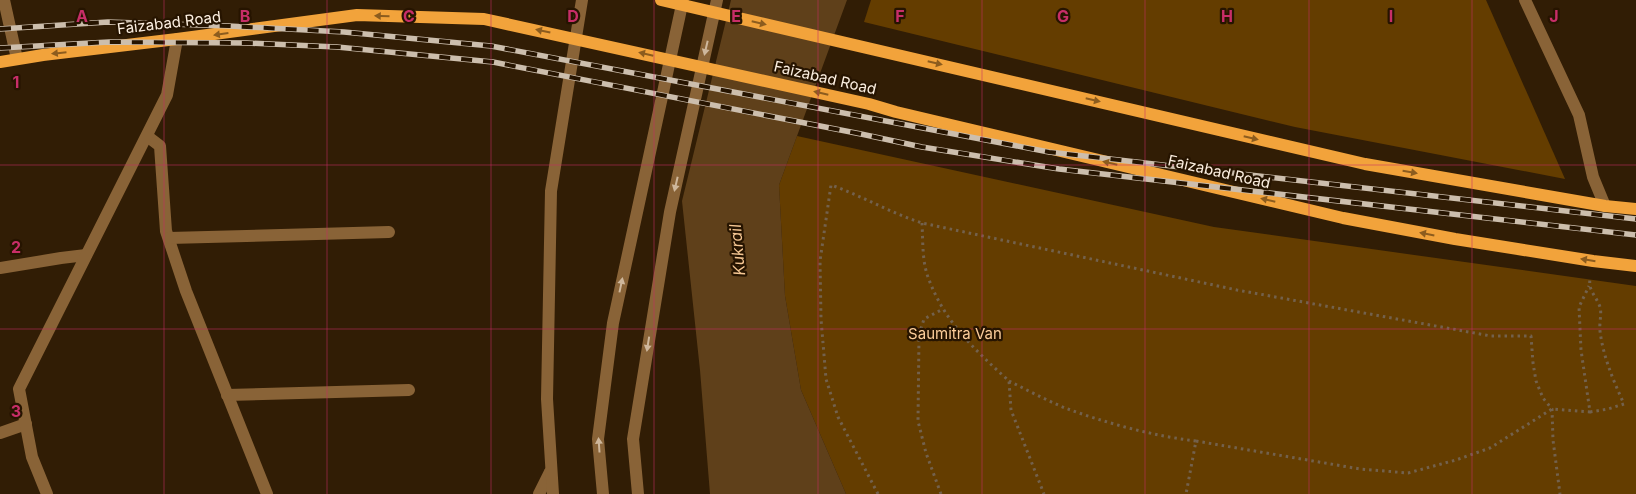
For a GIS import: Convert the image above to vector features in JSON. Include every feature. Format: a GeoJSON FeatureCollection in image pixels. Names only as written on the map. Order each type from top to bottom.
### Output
{"type":"FeatureCollection","features":[{"type":"Feature","properties":{"kind":"main road"},"geometry":{"type":"LineString","coordinates":[[661,0],[1365,164],[1605,206],[1636,209]]}},
{"type":"Feature","properties":{"kind":"main road","name":"Faizabad Road"},"geometry":{"type":"LineString","coordinates":[[0,62],[43,54],[178,40],[357,15],[484,19],[869,104],[1343,218],[1455,239],[1636,266]]}},
{"type":"Feature","properties":{"kind":"street"},"geometry":{"type":"LineString","coordinates":[[4,0],[17,59]]}},
{"type":"Feature","properties":{"kind":"street"},"geometry":{"type":"LineString","coordinates":[[553,494],[547,399],[550,190],[582,0]]}},
{"type":"Feature","properties":{"kind":"street"},"geometry":{"type":"LineString","coordinates":[[603,494],[598,439],[613,323],[683,0]]}},
{"type":"Feature","properties":{"kind":"street"},"geometry":{"type":"LineString","coordinates":[[638,494],[632,439],[670,212],[717,0]]}},
{"type":"Feature","properties":{"kind":"street"},"geometry":{"type":"LineString","coordinates":[[1525,0],[1578,115],[1593,177],[1605,206]]}},
{"type":"Feature","properties":{"kind":"street"},"geometry":{"type":"LineString","coordinates":[[46,494],[32,457],[19,389],[167,95],[178,40]]}},
{"type":"Feature","properties":{"kind":"street"},"geometry":{"type":"LineString","coordinates":[[147,136],[160,146],[166,231],[186,291],[266,494]]}},
{"type":"Feature","properties":{"kind":"street"},"geometry":{"type":"LineString","coordinates":[[169,238],[389,232]]}},
{"type":"Feature","properties":{"kind":"street"},"geometry":{"type":"LineString","coordinates":[[0,268],[86,256]]}},
{"type":"Feature","properties":{"kind":"street"},"geometry":{"type":"LineString","coordinates":[[227,395],[409,390]]}},
{"type":"Feature","properties":{"kind":"street"},"geometry":{"type":"LineString","coordinates":[[0,433],[26,424]]}},
{"type":"Feature","properties":{"kind":"street"},"geometry":{"type":"LineString","coordinates":[[539,494],[551,470]]}},
{"type":"Feature","properties":{"kind":"path"},"geometry":{"type":"LineString","coordinates":[[878,494],[838,417],[826,379],[821,319],[820,260],[831,185],[903,217],[922,223],[1059,253],[1322,306],[1491,336],[1531,336],[1536,381],[1552,409],[1553,440],[1560,494]]}},
{"type":"Feature","properties":{"kind":"path"},"geometry":{"type":"LineString","coordinates":[[922,223],[928,276],[943,310],[960,334],[1009,381],[1063,407],[1093,418],[1169,438],[1360,469],[1408,473],[1456,460],[1490,448],[1552,409],[1590,412],[1624,404],[1612,377],[1605,352],[1600,330],[1600,308],[1589,286]]}},
{"type":"Feature","properties":{"kind":"path"},"geometry":{"type":"LineString","coordinates":[[1590,412],[1581,350],[1579,307],[1589,286],[1593,261]]}},
{"type":"Feature","properties":{"kind":"path"},"geometry":{"type":"LineString","coordinates":[[941,494],[926,453],[918,421],[918,353],[919,335],[924,319],[943,310]]}},
{"type":"Feature","properties":{"kind":"path"},"geometry":{"type":"LineString","coordinates":[[1009,381],[1011,410],[1044,494]]}},
{"type":"Feature","properties":{"kind":"path"},"geometry":{"type":"LineString","coordinates":[[1186,494],[1196,441]]}},
{"type":"Feature","properties":{"kind":"green space"},"geometry":{"type":"Polygon","coordinates":[[[871,0],[1486,0],[1565,179],[1295,127],[864,22],[871,0]]]}},
{"type":"Feature","properties":{"kind":"green space","name":"Saumitra Van"},"geometry":{"type":"Polygon","coordinates":[[[797,136],[1214,227],[1636,286],[1636,494],[846,494],[801,390],[785,296],[779,185],[797,136]]]}},
{"type":"Feature","properties":{"kind":"water","name":"Kukrail"},"geometry":{"type":"Polygon","coordinates":[[[731,0],[847,0],[779,185],[785,296],[801,390],[846,494],[710,494],[700,370],[682,201],[731,0]]]}},
{"type":"Feature","properties":{"kind":"railway"},"geometry":{"type":"LineString","coordinates":[[0,29],[108,22],[229,26],[344,32],[491,46],[1049,152],[1636,219]]}},
{"type":"Feature","properties":{"kind":"railway"},"geometry":{"type":"LineString","coordinates":[[0,48],[109,42],[247,43],[337,47],[493,62],[922,147],[1059,169],[1636,235]]}}]}
